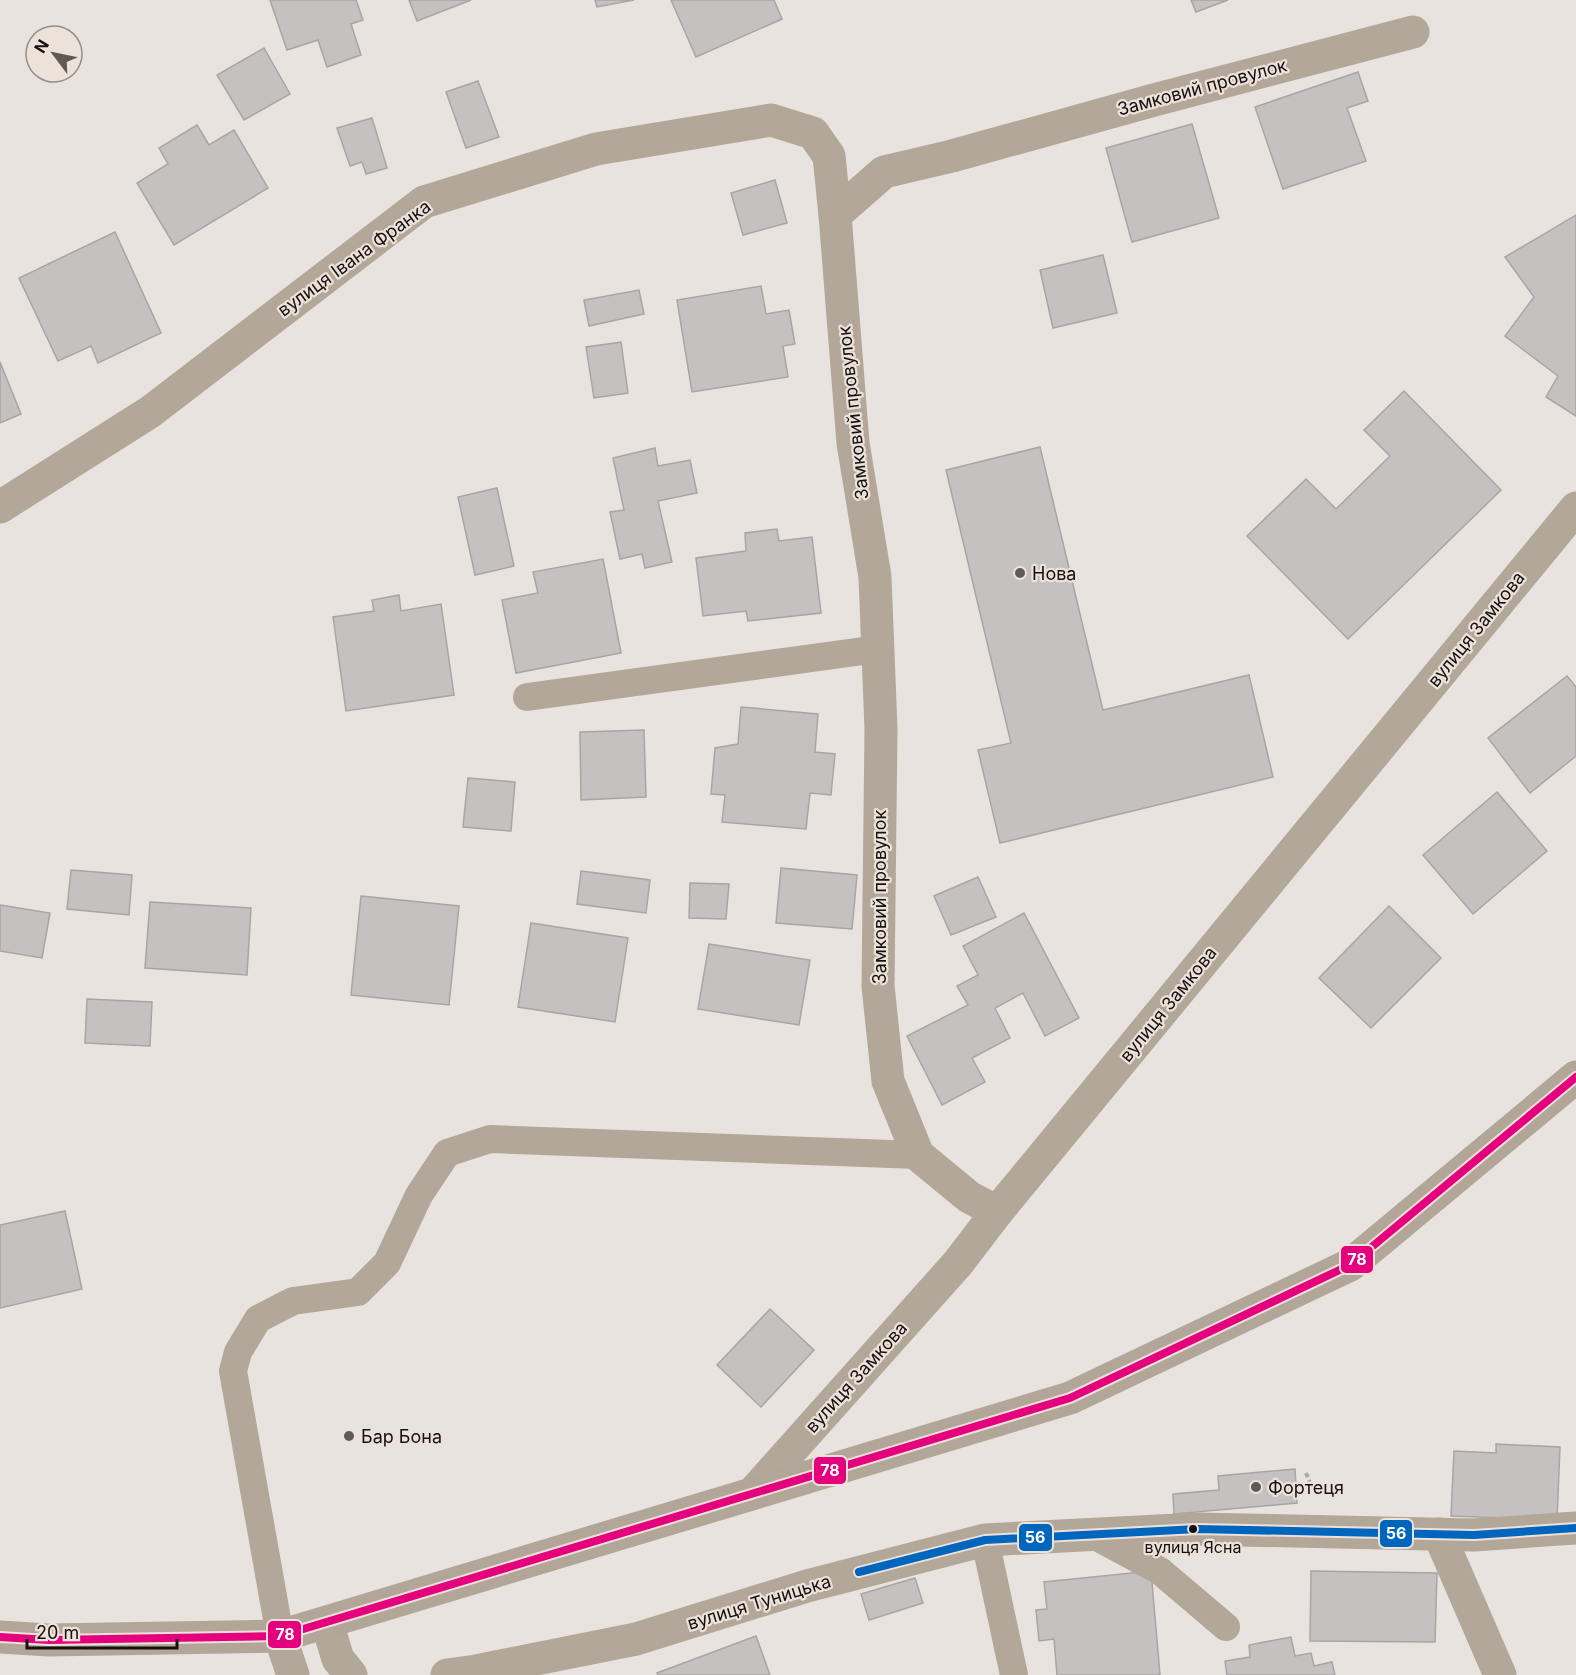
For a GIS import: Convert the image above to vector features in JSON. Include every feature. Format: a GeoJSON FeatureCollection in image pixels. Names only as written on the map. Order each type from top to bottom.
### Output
{"type":"FeatureCollection","features":[{"type":"Feature","properties":{"kind":"main road"},"geometry":{"type":"LineString","coordinates":[[0,1637],[49,1640],[280,1636],[1070,1398],[1350,1265],[1576,1077]]}},
{"type":"Feature","properties":{"kind":"street","name":"Замковий провулок"},"geometry":{"type":"LineString","coordinates":[[997,1212],[969,1197],[918,1155],[888,1081],[878,986],[880,729],[875,577],[853,443],[835,215],[884,172],[1413,32]]}},
{"type":"Feature","properties":{"kind":"street","name":"вулиця Івана Франка"},"geometry":{"type":"LineString","coordinates":[[0,507],[150,412],[424,202],[596,149],[771,120],[813,134],[829,156],[835,215]]}},
{"type":"Feature","properties":{"kind":"street","name":"вулиця Замкова"},"geometry":{"type":"LineString","coordinates":[[752,1494],[958,1263],[997,1212],[1576,508]]}},
{"type":"Feature","properties":{"kind":"street","name":"вулиця Туницька"},"geometry":{"type":"LineString","coordinates":[[447,1675],[636,1639],[807,1586],[985,1540],[1197,1529],[1474,1535],[1576,1528]]}},
{"type":"Feature","properties":{"kind":"street"},"geometry":{"type":"LineString","coordinates":[[1439,1534],[1500,1675]]}},
{"type":"Feature","properties":{"kind":"street"},"geometry":{"type":"LineString","coordinates":[[327,1623],[338,1659],[351,1675]]}},
{"type":"Feature","properties":{"kind":"street"},"geometry":{"type":"LineString","coordinates":[[280,1636],[293,1675]]}},
{"type":"Feature","properties":{"kind":"lane"},"geometry":{"type":"LineString","coordinates":[[527,698],[878,649]]}},
{"type":"Feature","properties":{"kind":"lane"},"geometry":{"type":"LineString","coordinates":[[280,1636],[233,1371],[238,1352],[258,1319],[293,1301],[358,1292],[387,1263],[419,1194],[447,1153],[490,1139],[918,1155]]}},
{"type":"Feature","properties":{"kind":"lane"},"geometry":{"type":"LineString","coordinates":[[1093,1535],[1160,1571],[1226,1627]]}},
{"type":"Feature","properties":{"kind":"lane"},"geometry":{"type":"LineString","coordinates":[[985,1540],[1014,1675]]}},
{"type":"Feature","properties":{"kind":"building"},"geometry":{"type":"Polygon","coordinates":[[[270,0],[356,0],[363,20],[351,24],[361,55],[327,67],[318,40],[287,50],[270,0]]]}},
{"type":"Feature","properties":{"kind":"building"},"geometry":{"type":"Polygon","coordinates":[[[409,0],[471,0],[417,21],[409,0]]]}},
{"type":"Feature","properties":{"kind":"building"},"geometry":{"type":"Polygon","coordinates":[[[595,0],[634,0],[597,7],[595,0]]]}},
{"type":"Feature","properties":{"kind":"building"},"geometry":{"type":"Polygon","coordinates":[[[671,0],[774,0],[782,19],[696,57],[671,0]]]}},
{"type":"Feature","properties":{"kind":"building"},"geometry":{"type":"Polygon","coordinates":[[[1191,0],[1228,0],[1196,12],[1191,0]]]}},
{"type":"Feature","properties":{"kind":"building"},"geometry":{"type":"Polygon","coordinates":[[[264,48],[290,94],[244,120],[217,75],[264,48]]]}},
{"type":"Feature","properties":{"kind":"building"},"geometry":{"type":"Polygon","coordinates":[[[1358,72],[1368,101],[1347,108],[1366,161],[1283,189],[1255,107],[1358,72]]]}},
{"type":"Feature","properties":{"kind":"building"},"geometry":{"type":"Polygon","coordinates":[[[478,81],[499,137],[466,148],[446,92],[478,81]]]}},
{"type":"Feature","properties":{"kind":"building"},"geometry":{"type":"Polygon","coordinates":[[[372,118],[387,168],[366,174],[362,162],[350,166],[337,128],[372,118]]]}},
{"type":"Feature","properties":{"kind":"building"},"geometry":{"type":"Polygon","coordinates":[[[1192,124],[1219,218],[1132,242],[1106,148],[1192,124]]]}},
{"type":"Feature","properties":{"kind":"building"},"geometry":{"type":"Polygon","coordinates":[[[197,125],[209,145],[234,130],[268,188],[174,245],[137,183],[168,164],[159,148],[197,125]]]}},
{"type":"Feature","properties":{"kind":"building"},"geometry":{"type":"Polygon","coordinates":[[[775,180],[787,223],[743,235],[731,193],[775,180]]]}},
{"type":"Feature","properties":{"kind":"building"},"geometry":{"type":"Polygon","coordinates":[[[1576,215],[1576,416],[1546,397],[1558,376],[1505,336],[1534,297],[1505,257],[1576,215]]]}},
{"type":"Feature","properties":{"kind":"building"},"geometry":{"type":"Polygon","coordinates":[[[115,232],[161,333],[98,363],[91,346],[58,361],[19,278],[115,232]]]}},
{"type":"Feature","properties":{"kind":"building"},"geometry":{"type":"Polygon","coordinates":[[[1103,255],[1117,313],[1053,328],[1040,270],[1103,255]]]}},
{"type":"Feature","properties":{"kind":"building"},"geometry":{"type":"Polygon","coordinates":[[[761,286],[766,314],[789,310],[795,344],[783,346],[788,377],[692,392],[677,300],[761,286]]]}},
{"type":"Feature","properties":{"kind":"building"},"geometry":{"type":"Polygon","coordinates":[[[639,290],[644,314],[589,326],[584,300],[639,290]]]}},
{"type":"Feature","properties":{"kind":"building"},"geometry":{"type":"Polygon","coordinates":[[[621,342],[628,393],[594,398],[586,347],[621,342]]]}},
{"type":"Feature","properties":{"kind":"building"},"geometry":{"type":"Polygon","coordinates":[[[0,362],[21,414],[0,423],[0,362]]]}},
{"type":"Feature","properties":{"kind":"building"},"geometry":{"type":"Polygon","coordinates":[[[1404,391],[1501,490],[1348,639],[1247,536],[1306,479],[1336,509],[1390,456],[1364,430],[1404,391]]]}},
{"type":"Feature","properties":{"kind":"building","name":"Нова"},"geometry":{"type":"Polygon","coordinates":[[[1040,447],[1103,710],[1249,675],[1273,777],[1000,843],[978,750],[1011,743],[946,470],[1040,447]]]}},
{"type":"Feature","properties":{"kind":"building"},"geometry":{"type":"Polygon","coordinates":[[[655,448],[658,466],[690,460],[697,493],[658,501],[672,562],[645,568],[642,554],[620,559],[610,512],[624,510],[613,458],[655,448]]]}},
{"type":"Feature","properties":{"kind":"building"},"geometry":{"type":"Polygon","coordinates":[[[497,488],[514,566],[475,575],[458,497],[497,488]]]}},
{"type":"Feature","properties":{"kind":"building"},"geometry":{"type":"Polygon","coordinates":[[[777,529],[779,541],[812,537],[821,613],[748,621],[746,611],[703,616],[696,558],[746,551],[745,533],[777,529]]]}},
{"type":"Feature","properties":{"kind":"building"},"geometry":{"type":"Polygon","coordinates":[[[603,559],[621,653],[516,673],[502,600],[538,593],[533,572],[603,559]]]}},
{"type":"Feature","properties":{"kind":"building"},"geometry":{"type":"Polygon","coordinates":[[[399,595],[401,611],[441,604],[454,695],[346,711],[333,617],[374,611],[372,600],[399,595]]]}},
{"type":"Feature","properties":{"kind":"building"},"geometry":{"type":"Polygon","coordinates":[[[1567,676],[1576,687],[1576,756],[1530,793],[1488,738],[1567,676]]]}},
{"type":"Feature","properties":{"kind":"building"},"geometry":{"type":"Polygon","coordinates":[[[741,707],[818,714],[815,752],[835,754],[831,795],[810,793],[806,829],[722,822],[725,795],[711,794],[715,748],[738,744],[741,707]]]}},
{"type":"Feature","properties":{"kind":"building"},"geometry":{"type":"Polygon","coordinates":[[[644,730],[646,797],[581,800],[580,732],[644,730]]]}},
{"type":"Feature","properties":{"kind":"building"},"geometry":{"type":"Polygon","coordinates":[[[468,778],[515,782],[511,831],[463,827],[468,778]]]}},
{"type":"Feature","properties":{"kind":"building"},"geometry":{"type":"Polygon","coordinates":[[[1497,792],[1547,851],[1473,914],[1423,855],[1497,792]]]}},
{"type":"Feature","properties":{"kind":"building"},"geometry":{"type":"Polygon","coordinates":[[[781,868],[857,875],[852,929],[776,923],[781,868]]]}},
{"type":"Feature","properties":{"kind":"building"},"geometry":{"type":"Polygon","coordinates":[[[71,870],[132,875],[129,915],[67,909],[71,870]]]}},
{"type":"Feature","properties":{"kind":"building"},"geometry":{"type":"Polygon","coordinates":[[[581,871],[650,880],[646,913],[577,904],[581,871]]]}},
{"type":"Feature","properties":{"kind":"building"},"geometry":{"type":"Polygon","coordinates":[[[978,877],[996,917],[951,935],[934,896],[978,877]]]}},
{"type":"Feature","properties":{"kind":"building"},"geometry":{"type":"Polygon","coordinates":[[[690,883],[729,884],[726,919],[689,918],[690,883]]]}},
{"type":"Feature","properties":{"kind":"building"},"geometry":{"type":"Polygon","coordinates":[[[361,896],[459,906],[449,1005],[351,995],[361,896]]]}},
{"type":"Feature","properties":{"kind":"building"},"geometry":{"type":"Polygon","coordinates":[[[150,902],[251,908],[247,975],[145,968],[150,902]]]}},
{"type":"Feature","properties":{"kind":"building"},"geometry":{"type":"Polygon","coordinates":[[[0,905],[50,913],[42,958],[0,951],[0,905]]]}},
{"type":"Feature","properties":{"kind":"building"},"geometry":{"type":"Polygon","coordinates":[[[1389,906],[1441,958],[1371,1028],[1319,978],[1389,906]]]}},
{"type":"Feature","properties":{"kind":"building"},"geometry":{"type":"Polygon","coordinates":[[[1024,913],[1079,1018],[1045,1036],[1023,993],[995,1008],[1010,1038],[972,1058],[985,1082],[942,1105],[907,1036],[968,1005],[957,986],[978,975],[963,946],[1024,913]]]}},
{"type":"Feature","properties":{"kind":"building"},"geometry":{"type":"Polygon","coordinates":[[[531,923],[628,938],[615,1022],[518,1007],[531,923]]]}},
{"type":"Feature","properties":{"kind":"building"},"geometry":{"type":"Polygon","coordinates":[[[709,944],[810,960],[799,1025],[698,1009],[709,944]]]}},
{"type":"Feature","properties":{"kind":"building"},"geometry":{"type":"Polygon","coordinates":[[[87,999],[152,1002],[150,1046],[85,1043],[87,999]]]}},
{"type":"Feature","properties":{"kind":"building"},"geometry":{"type":"Polygon","coordinates":[[[65,1211],[82,1289],[0,1308],[0,1225],[65,1211]]]}},
{"type":"Feature","properties":{"kind":"building"},"geometry":{"type":"Polygon","coordinates":[[[770,1309],[814,1350],[761,1407],[717,1365],[770,1309]]]}},
{"type":"Feature","properties":{"kind":"building"},"geometry":{"type":"Polygon","coordinates":[[[1496,1444],[1560,1447],[1557,1520],[1451,1516],[1454,1451],[1496,1453],[1496,1444]]]}},
{"type":"Feature","properties":{"kind":"building"},"geometry":{"type":"Polygon","coordinates":[[[1295,1469],[1297,1503],[1174,1514],[1173,1494],[1219,1490],[1218,1476],[1295,1469]]]}},
{"type":"Feature","properties":{"kind":"building"},"geometry":{"type":"Polygon","coordinates":[[[1151,1571],[1160,1675],[1057,1675],[1054,1639],[1039,1641],[1036,1610],[1047,1609],[1044,1582],[1151,1571]]]}},
{"type":"Feature","properties":{"kind":"building"},"geometry":{"type":"Polygon","coordinates":[[[1311,1571],[1437,1573],[1435,1642],[1310,1641],[1311,1571]]]}},
{"type":"Feature","properties":{"kind":"building"},"geometry":{"type":"Polygon","coordinates":[[[915,1578],[923,1603],[869,1620],[861,1594],[915,1578]]]}},
{"type":"Feature","properties":{"kind":"building"},"geometry":{"type":"Polygon","coordinates":[[[756,1636],[770,1675],[658,1675],[657,1673],[756,1636]]]}},
{"type":"Feature","properties":{"kind":"building"},"geometry":{"type":"Polygon","coordinates":[[[1291,1637],[1295,1656],[1311,1653],[1314,1666],[1332,1662],[1335,1675],[1227,1675],[1225,1661],[1250,1657],[1249,1645],[1291,1637]]]}},
{"type":"Feature","properties":{"kind":"transit line","name":"78"},"geometry":{"type":"LineString","coordinates":[[0,1637],[49,1640],[280,1636],[1070,1398],[1350,1265],[1576,1077]]}},
{"type":"Feature","properties":{"kind":"transit line","name":"56"},"geometry":{"type":"LineString","coordinates":[[859,1572],[985,1540],[1197,1529],[1474,1535],[1576,1528]]}},
{"type":"Feature","properties":{"kind":"place","name":"Нова"},"geometry":{"type":"Point","coordinates":[1020,573]}},
{"type":"Feature","properties":{"kind":"place","name":"Бар Бона"},"geometry":{"type":"Point","coordinates":[349,1436]}},
{"type":"Feature","properties":{"kind":"place","name":"Фортеця"},"geometry":{"type":"Point","coordinates":[1256,1487]}},
{"type":"Feature","properties":{"kind":"place","name":"вулиця Ясна"},"geometry":{"type":"Point","coordinates":[1193,1529]}}]}
